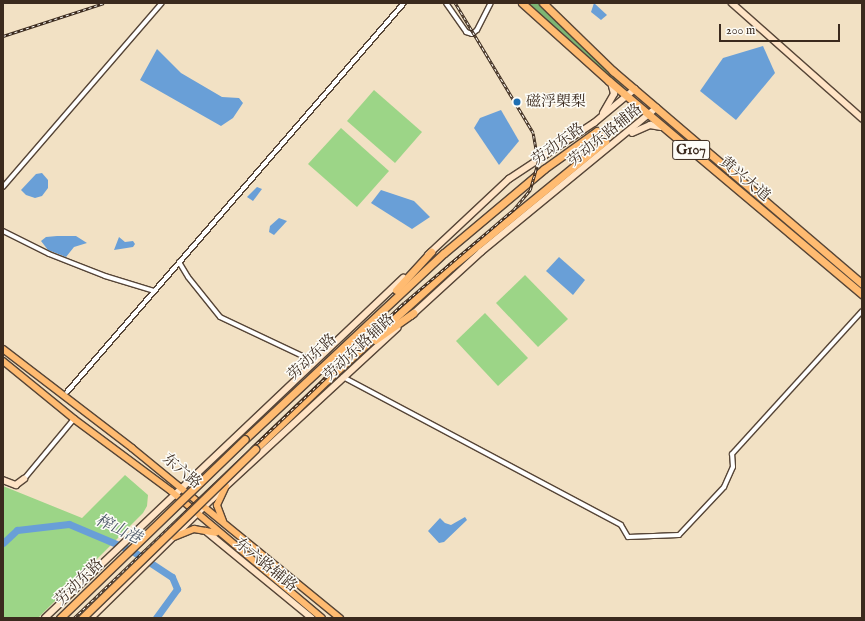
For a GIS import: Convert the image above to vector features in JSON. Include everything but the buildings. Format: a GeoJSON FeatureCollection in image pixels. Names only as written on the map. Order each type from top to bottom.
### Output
{"type":"FeatureCollection","features":[{"type":"Feature","properties":{"kind":"highway","name":"黄兴大道"},"geometry":{"type":"LineString","coordinates":[[522,3],[627,96],[862,294]]}},
{"type":"Feature","properties":{"kind":"highway","name":"黄兴大道"},"geometry":{"type":"LineString","coordinates":[[543,3],[656,108],[862,284]]}},
{"type":"Feature","properties":{"kind":"highway","name":"劳动东路"},"geometry":{"type":"LineString","coordinates":[[60,618],[347,342],[468,232],[544,169],[597,131],[604,141],[451,267],[327,380],[82,618]]}},
{"type":"Feature","properties":{"kind":"highway"},"geometry":{"type":"LineString","coordinates":[[347,342],[431,252]]}},
{"type":"Feature","properties":{"kind":"highway"},"geometry":{"type":"LineString","coordinates":[[327,380],[414,313]]}},
{"type":"Feature","properties":{"kind":"main road"},"geometry":{"type":"LineString","coordinates":[[732,3],[862,118]]}},
{"type":"Feature","properties":{"kind":"main road"},"geometry":{"type":"LineString","coordinates":[[594,123],[612,99],[614,90],[610,81]]}},
{"type":"Feature","properties":{"kind":"main road"},"geometry":{"type":"LineString","coordinates":[[46,617],[313,362],[509,179],[594,123],[635,89]]}},
{"type":"Feature","properties":{"kind":"main road","name":"劳动东路辅路"},"geometry":{"type":"LineString","coordinates":[[91,618],[226,486],[481,252],[601,155],[656,108]]}},
{"type":"Feature","properties":{"kind":"main road"},"geometry":{"type":"LineString","coordinates":[[601,155],[645,126],[656,125],[666,129]]}},
{"type":"Feature","properties":{"kind":"main road","name":"东六路"},"geometry":{"type":"LineString","coordinates":[[3,349],[182,488],[228,528],[340,618]]}},
{"type":"Feature","properties":{"kind":"main road","name":"东六路"},"geometry":{"type":"LineString","coordinates":[[3,361],[74,419],[175,495],[197,515],[322,618]]}},
{"type":"Feature","properties":{"kind":"main road"},"geometry":{"type":"LineString","coordinates":[[3,476],[15,481],[24,479]]}},
{"type":"Feature","properties":{"kind":"main road"},"geometry":{"type":"LineString","coordinates":[[3,480],[16,484],[24,479]]}},
{"type":"Feature","properties":{"kind":"main road"},"geometry":{"type":"LineString","coordinates":[[226,486],[218,505],[228,528]]}},
{"type":"Feature","properties":{"kind":"main road"},"geometry":{"type":"LineString","coordinates":[[174,537],[190,530],[205,530],[221,535]]}},
{"type":"Feature","properties":{"kind":"main road","name":"东六路辅路"},"geometry":{"type":"LineString","coordinates":[[205,530],[312,618]]}},
{"type":"Feature","properties":{"kind":"street"},"geometry":{"type":"LineString","coordinates":[[3,187],[162,3]]}},
{"type":"Feature","properties":{"kind":"street"},"geometry":{"type":"LineString","coordinates":[[67,392],[404,3]]}},
{"type":"Feature","properties":{"kind":"street"},"geometry":{"type":"LineString","coordinates":[[446,3],[466,32],[472,34],[476,32],[491,3]]}},
{"type":"Feature","properties":{"kind":"street"},"geometry":{"type":"LineString","coordinates":[[3,230],[50,254],[105,276],[154,291]]}},
{"type":"Feature","properties":{"kind":"street"},"geometry":{"type":"LineString","coordinates":[[179,262],[188,277],[220,316],[313,362]]}},
{"type":"Feature","properties":{"kind":"street"},"geometry":{"type":"LineString","coordinates":[[343,378],[622,525],[628,537],[678,535],[724,486],[733,467],[732,454],[862,311]]}},
{"type":"Feature","properties":{"kind":"street"},"geometry":{"type":"LineString","coordinates":[[24,479],[74,419]]}},
{"type":"Feature","properties":{"kind":"green space"},"geometry":{"type":"Polygon","coordinates":[[[527,3],[538,3],[630,93],[585,55],[527,3]]]}},
{"type":"Feature","properties":{"kind":"green space"},"geometry":{"type":"Polygon","coordinates":[[[374,90],[422,132],[395,163],[347,121],[374,90]]]}},
{"type":"Feature","properties":{"kind":"green space"},"geometry":{"type":"Polygon","coordinates":[[[341,128],[389,171],[357,207],[308,164],[341,128]]]}},
{"type":"Feature","properties":{"kind":"green space"},"geometry":{"type":"Polygon","coordinates":[[[525,275],[568,319],[538,347],[496,303],[525,275]]]}},
{"type":"Feature","properties":{"kind":"green space"},"geometry":{"type":"Polygon","coordinates":[[[485,313],[528,358],[498,386],[456,341],[485,313]]]}},
{"type":"Feature","properties":{"kind":"green space"},"geometry":{"type":"Polygon","coordinates":[[[125,475],[148,495],[147,506],[143,513],[38,618],[3,618],[3,486],[82,518],[125,475]]]}},
{"type":"Feature","properties":{"kind":"water"},"geometry":{"type":"Polygon","coordinates":[[[594,3],[607,15],[601,20],[591,12],[594,3]]]}},
{"type":"Feature","properties":{"kind":"water"},"geometry":{"type":"Polygon","coordinates":[[[763,46],[775,73],[736,120],[700,91],[723,58],[763,46]]]}},
{"type":"Feature","properties":{"kind":"water"},"geometry":{"type":"Polygon","coordinates":[[[157,49],[181,73],[222,97],[239,98],[243,103],[233,118],[221,126],[140,80],[157,49]]]}},
{"type":"Feature","properties":{"kind":"water"},"geometry":{"type":"Polygon","coordinates":[[[501,110],[519,141],[499,165],[474,128],[480,118],[501,110]]]}},
{"type":"Feature","properties":{"kind":"water"},"geometry":{"type":"Polygon","coordinates":[[[42,173],[48,180],[48,188],[42,196],[35,198],[26,195],[21,190],[36,174],[42,173]]]}},
{"type":"Feature","properties":{"kind":"water"},"geometry":{"type":"Polygon","coordinates":[[[257,187],[262,189],[253,201],[247,197],[257,187]]]}},
{"type":"Feature","properties":{"kind":"water"},"geometry":{"type":"Polygon","coordinates":[[[381,190],[414,201],[430,217],[412,229],[371,203],[381,190]]]}},
{"type":"Feature","properties":{"kind":"water"},"geometry":{"type":"Polygon","coordinates":[[[279,218],[287,221],[274,235],[269,232],[270,226],[279,218]]]}},
{"type":"Feature","properties":{"kind":"water"},"geometry":{"type":"Polygon","coordinates":[[[76,236],[87,243],[74,247],[66,257],[48,250],[41,241],[46,237],[76,236]]]}},
{"type":"Feature","properties":{"kind":"water"},"geometry":{"type":"Polygon","coordinates":[[[119,237],[125,242],[133,241],[135,244],[133,247],[114,250],[119,237]]]}},
{"type":"Feature","properties":{"kind":"water"},"geometry":{"type":"Polygon","coordinates":[[[559,257],[585,280],[573,295],[546,271],[559,257]]]}},
{"type":"Feature","properties":{"kind":"water"},"geometry":{"type":"Polygon","coordinates":[[[465,517],[467,520],[444,542],[439,543],[428,531],[440,518],[445,523],[451,525],[465,517]]]}},
{"type":"Feature","properties":{"kind":"waterway","name":"榨山港"},"geometry":{"type":"LineString","coordinates":[[3,543],[17,530],[69,524],[131,550],[172,577],[177,589],[156,618]]}},
{"type":"Feature","properties":{"kind":"railway"},"geometry":{"type":"LineString","coordinates":[[3,36],[104,3]]}},
{"type":"Feature","properties":{"kind":"railway"},"geometry":{"type":"LineString","coordinates":[[74,618],[404,303],[514,209],[530,190],[538,162],[533,133],[455,3]]}},
{"type":"Feature","properties":{"kind":"place","name":"磁浮㮾梨"},"geometry":{"type":"Point","coordinates":[517,102]}}]}
